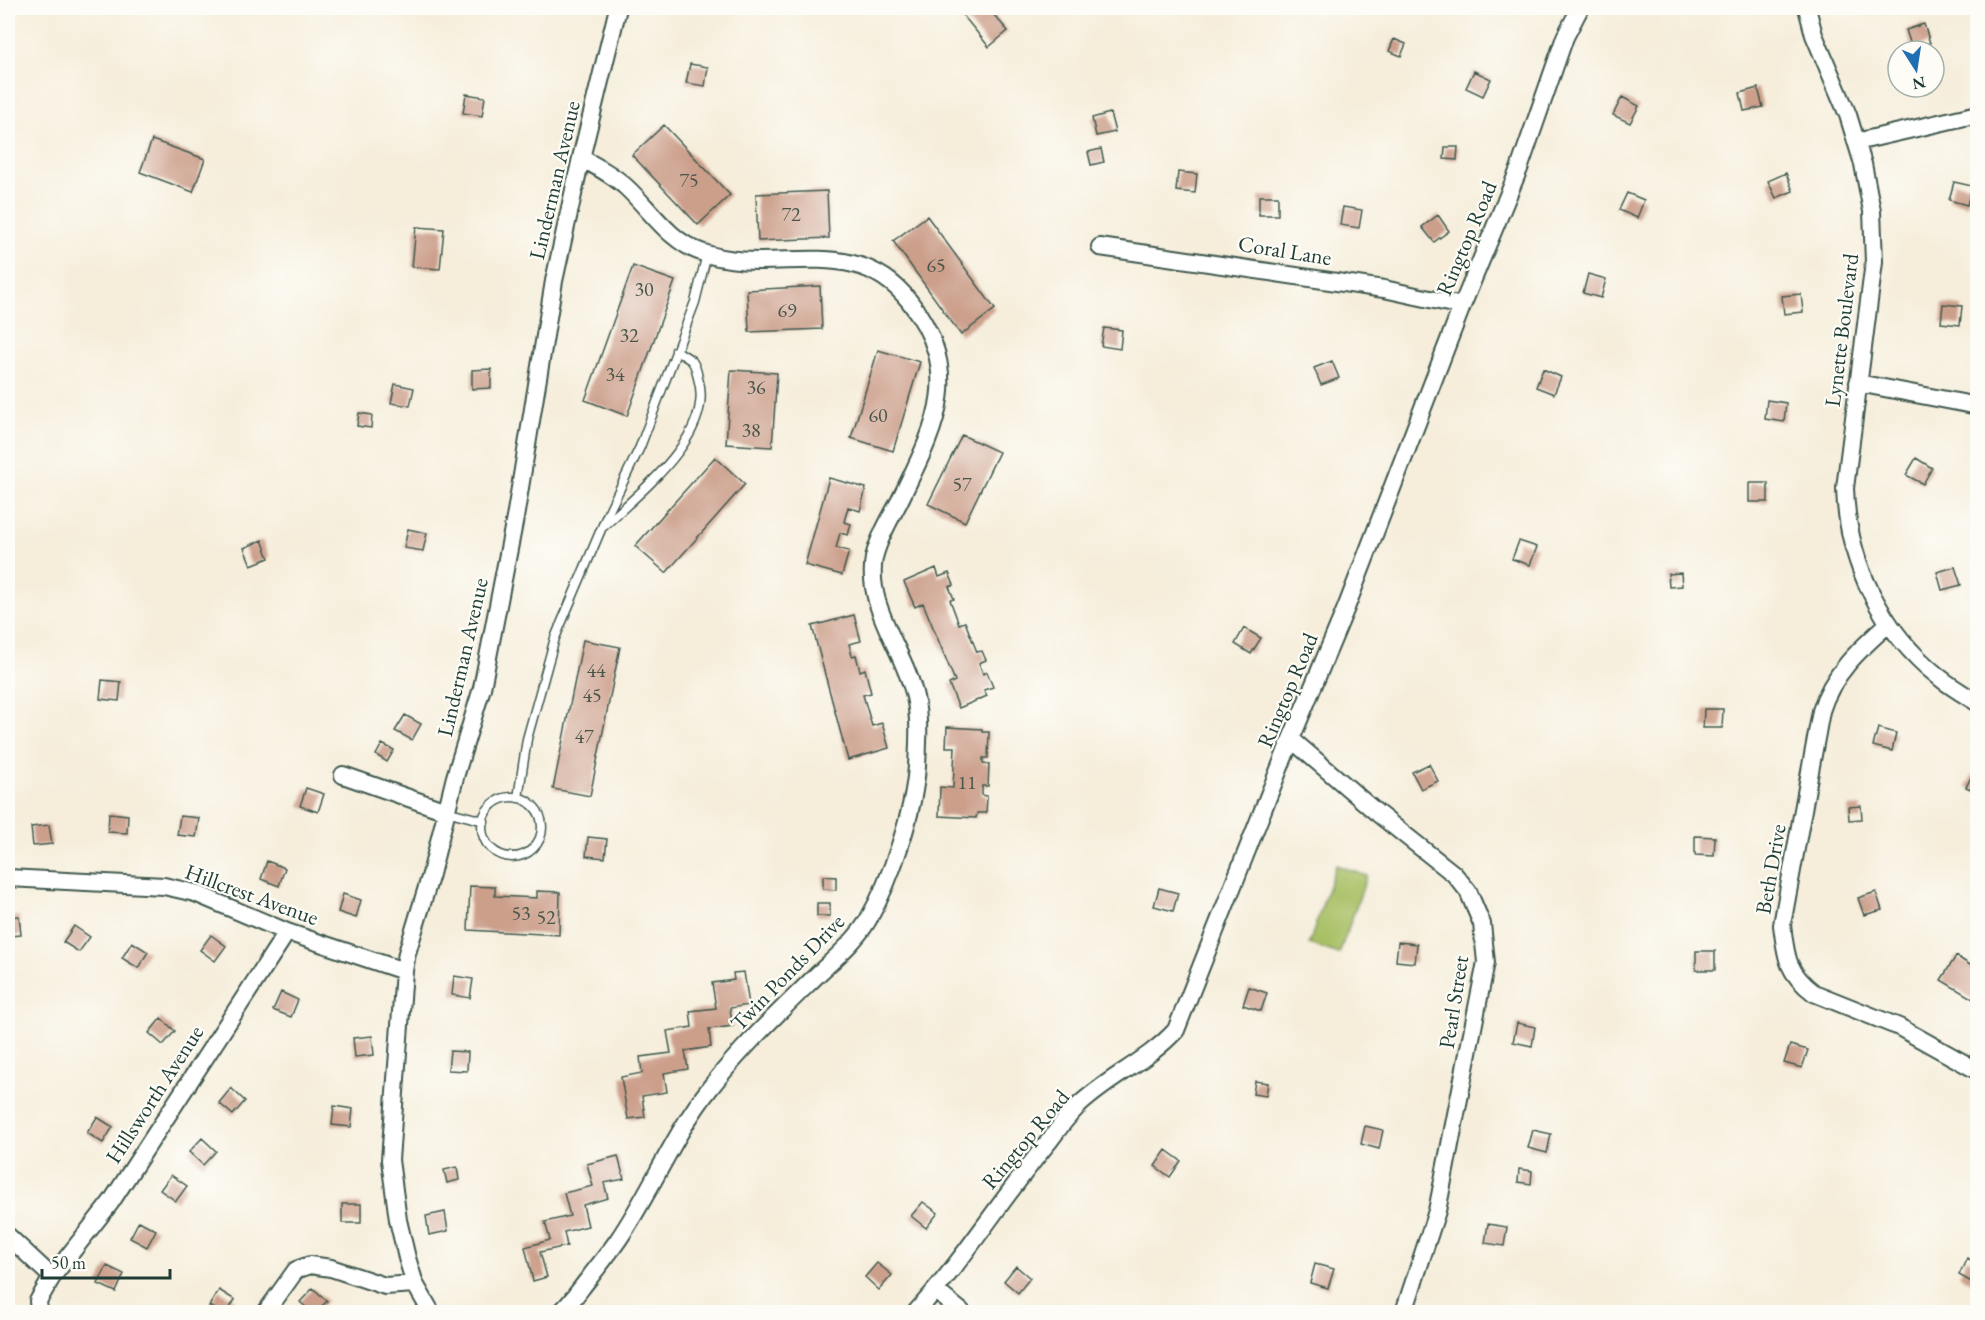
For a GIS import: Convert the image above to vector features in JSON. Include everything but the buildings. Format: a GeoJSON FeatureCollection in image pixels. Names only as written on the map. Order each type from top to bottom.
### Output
{"type":"FeatureCollection","features":[{"type":"Feature","properties":{"kind":"street","name":"Linderman Avenue"},"geometry":{"type":"LineString","coordinates":[[431,1312],[415,1284],[398,1220],[390,1160],[404,971],[455,777],[482,688],[514,521],[554,281],[618,8]]}},
{"type":"Feature","properties":{"kind":"street","name":"Ringtop Road"},"geometry":{"type":"LineString","coordinates":[[916,1312],[936,1291],[1025,1170],[1076,1108],[1113,1078],[1137,1064],[1164,1043],[1176,1030],[1290,739],[1346,608],[1462,306],[1519,169],[1565,37],[1580,8]]}},
{"type":"Feature","properties":{"kind":"street","name":"Lynette Boulevard"},"geometry":{"type":"LineString","coordinates":[[1807,8],[1814,35],[1848,115],[1863,164],[1872,212],[1874,262],[1845,488],[1850,538],[1868,590],[1888,624],[1904,644],[1938,676],[1977,703]]}},
{"type":"Feature","properties":{"kind":"street"},"geometry":{"type":"LineString","coordinates":[[1856,142],[1977,114]]}},
{"type":"Feature","properties":{"kind":"street","name":"Twin Ponds Drive"},"geometry":{"type":"LineString","coordinates":[[561,1312],[619,1239],[688,1119],[708,1090],[759,1032],[853,940],[868,921],[894,863],[909,812],[917,770],[918,721],[915,697],[908,672],[880,610],[873,566],[875,554],[886,528],[928,443],[941,390],[941,366],[935,344],[925,324],[907,298],[884,277],[851,262],[831,259],[765,261],[716,258],[682,243],[625,186],[581,158]]}},
{"type":"Feature","properties":{"kind":"street","name":"Coral Lane"},"geometry":{"type":"LineString","coordinates":[[1101,247],[1384,289],[1462,306]]}},
{"type":"Feature","properties":{"kind":"street"},"geometry":{"type":"LineString","coordinates":[[1858,383],[1977,406]]}},
{"type":"Feature","properties":{"kind":"street","name":"Beth Drive"},"geometry":{"type":"LineString","coordinates":[[1888,624],[1858,652],[1826,694],[1782,925],[1786,957],[1792,972],[1814,993],[1899,1027],[1977,1071]]}},
{"type":"Feature","properties":{"kind":"street","name":"Pearl Street"},"geometry":{"type":"LineString","coordinates":[[1290,739],[1454,874],[1468,891],[1482,924],[1486,962],[1437,1211],[1404,1312]]}},
{"type":"Feature","properties":{"kind":"street"},"geometry":{"type":"LineString","coordinates":[[343,775],[446,811]]}},
{"type":"Feature","properties":{"kind":"street","name":"Hillcrest Avenue"},"geometry":{"type":"LineString","coordinates":[[8,878],[164,886],[195,893],[287,932],[404,971]]}},
{"type":"Feature","properties":{"kind":"street","name":"Hillsworth Avenue"},"geometry":{"type":"LineString","coordinates":[[39,1312],[39,1300],[52,1277],[111,1202],[287,932]]}},
{"type":"Feature","properties":{"kind":"street"},"geometry":{"type":"LineString","coordinates":[[8,1236],[52,1277]]}},
{"type":"Feature","properties":{"kind":"street"},"geometry":{"type":"LineString","coordinates":[[266,1312],[297,1270],[310,1265],[331,1268],[384,1286],[415,1284]]}},
{"type":"Feature","properties":{"kind":"street"},"geometry":{"type":"LineString","coordinates":[[936,1291],[962,1312]]}},
{"type":"Feature","properties":{"kind":"lane"},"geometry":{"type":"LineString","coordinates":[[518,798],[527,739],[555,638],[640,447],[695,302],[707,254]]}},
{"type":"Feature","properties":{"kind":"lane"},"geometry":{"type":"LineString","coordinates":[[602,528],[664,471],[686,438],[698,414],[701,386],[693,362],[676,350]]}},
{"type":"Feature","properties":{"kind":"lane"},"geometry":{"type":"LineString","coordinates":[[518,798],[534,807],[540,817],[542,829],[539,840],[532,849],[522,856],[511,857],[499,855],[490,848],[484,838],[482,826],[484,821],[485,814],[492,805],[502,799],[518,798]]}},
{"type":"Feature","properties":{"kind":"lane"},"geometry":{"type":"LineString","coordinates":[[446,811],[484,821]]}},
{"type":"Feature","properties":{"kind":"green space"},"geometry":{"type":"Polygon","coordinates":[[[1336,865],[1367,876],[1339,954],[1309,944],[1336,865]]]}}]}
